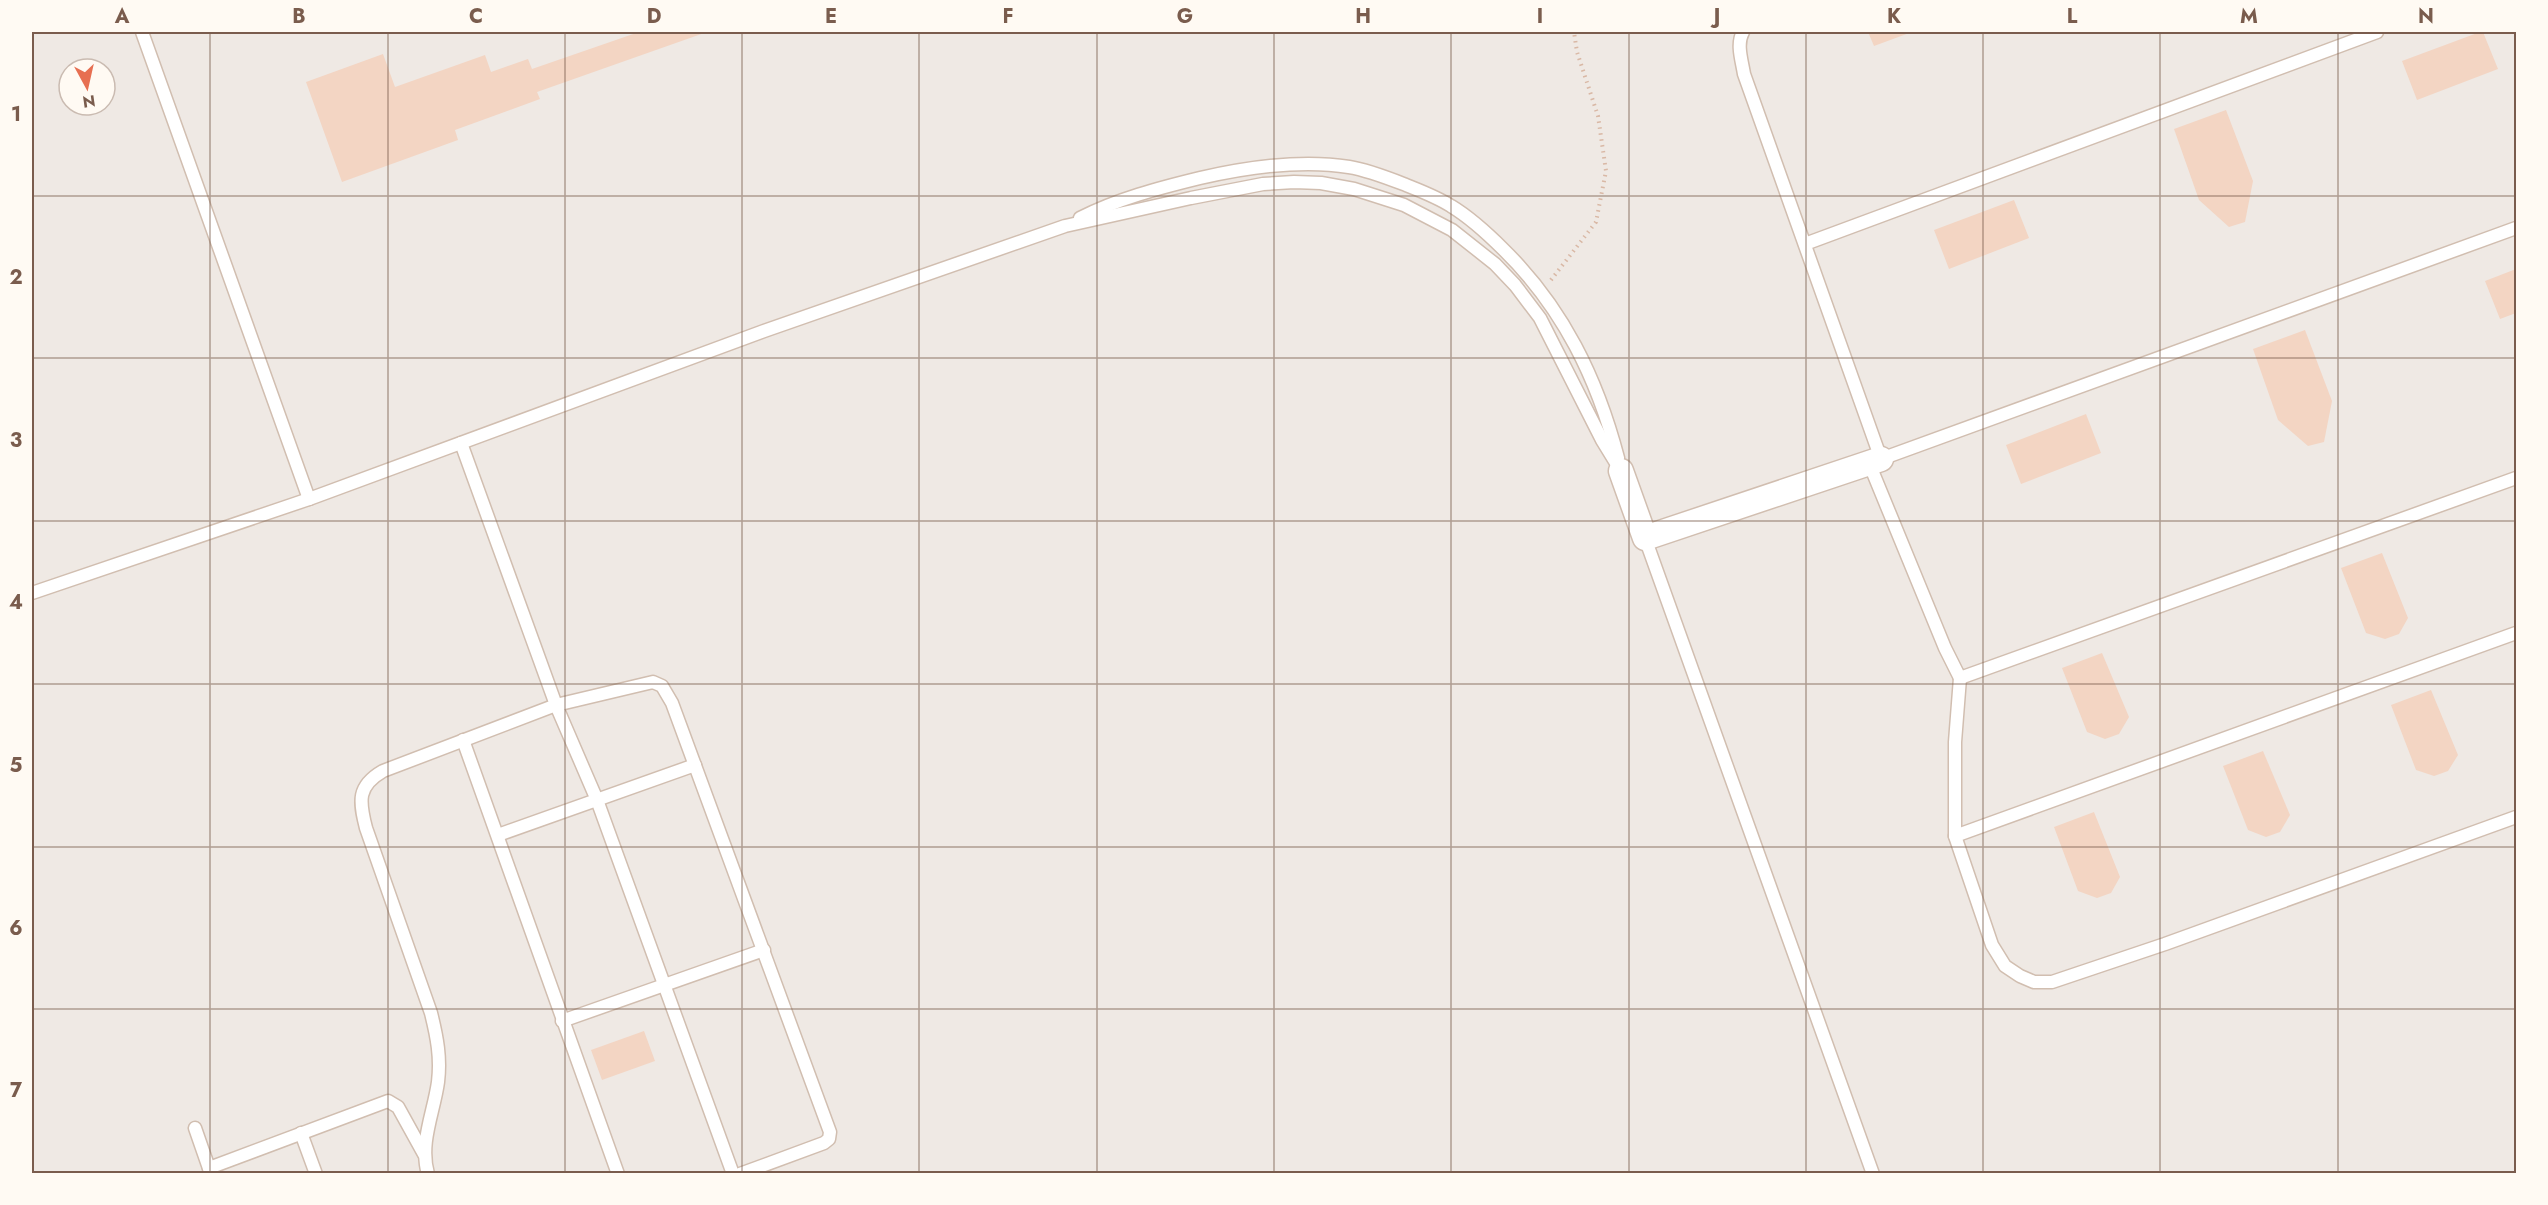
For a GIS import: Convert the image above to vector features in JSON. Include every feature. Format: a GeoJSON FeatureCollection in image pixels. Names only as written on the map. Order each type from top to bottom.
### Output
{"type":"FeatureCollection","features":[{"type":"Feature","properties":{"kind":"street"},"geometry":{"type":"LineString","coordinates":[[1621,471],[1645,538],[1875,461]]}},
{"type":"Feature","properties":{"kind":"lane"},"geometry":{"type":"LineString","coordinates":[[142,32],[309,499]]}},
{"type":"Feature","properties":{"kind":"lane"},"geometry":{"type":"LineString","coordinates":[[1743,32],[1740,36],[1740,53],[1744,74],[1805,244],[1875,461],[1945,648],[1960,678],[1955,741],[1955,836],[1992,945],[2005,966],[2019,976],[2034,982],[2052,982],[2165,944],[2517,817]]}},
{"type":"Feature","properties":{"kind":"lane"},"geometry":{"type":"LineString","coordinates":[[1805,244],[2377,32]]}},
{"type":"Feature","properties":{"kind":"lane"},"geometry":{"type":"LineString","coordinates":[[1065,226],[1125,199],[1218,174],[1322,164],[1351,167],[1398,182],[1452,206],[1496,242],[1542,291],[1567,329],[1584,364],[1607,421],[1621,471]]}},
{"type":"Feature","properties":{"kind":"lane"},"geometry":{"type":"LineString","coordinates":[[32,593],[309,499],[764,331],[1065,226],[1263,184],[1321,183],[1354,189],[1404,205],[1452,230],[1495,264],[1515,285],[1540,318],[1602,440],[1621,471]]}},
{"type":"Feature","properties":{"kind":"lane"},"geometry":{"type":"LineString","coordinates":[[1875,461],[2517,228]]}},
{"type":"Feature","properties":{"kind":"lane"},"geometry":{"type":"LineString","coordinates":[[461,443],[556,705],[597,800],[733,1173]]}},
{"type":"Feature","properties":{"kind":"lane"},"geometry":{"type":"LineString","coordinates":[[1960,678],[2517,478]]}},
{"type":"Feature","properties":{"kind":"lane"},"geometry":{"type":"LineString","coordinates":[[1645,538],[1874,1173]]}},
{"type":"Feature","properties":{"kind":"lane"},"geometry":{"type":"LineString","coordinates":[[1955,836],[2517,633]]}},
{"type":"Feature","properties":{"kind":"lane"},"geometry":{"type":"LineString","coordinates":[[424,1154],[438,1083],[440,1061],[437,1037],[431,1013],[366,828],[363,814],[363,789],[370,779],[383,771],[556,705],[653,682],[662,686],[668,693],[830,1132],[829,1139],[824,1143],[740,1173]]}},
{"type":"Feature","properties":{"kind":"lane"},"geometry":{"type":"LineString","coordinates":[[463,740],[618,1173]]}},
{"type":"Feature","properties":{"kind":"lane"},"geometry":{"type":"LineString","coordinates":[[498,835],[695,765]]}},
{"type":"Feature","properties":{"kind":"lane"},"geometry":{"type":"LineString","coordinates":[[562,1021],[764,950]]}},
{"type":"Feature","properties":{"kind":"lane"},"geometry":{"type":"LineString","coordinates":[[195,1128],[210,1171],[301,1133],[388,1101],[398,1107],[424,1154],[428,1173]]}},
{"type":"Feature","properties":{"kind":"lane"},"geometry":{"type":"LineString","coordinates":[[301,1133],[316,1173]]}},
{"type":"Feature","properties":{"kind":"path"},"geometry":{"type":"LineString","coordinates":[[1542,291],[1596,222],[1606,171],[1598,116],[1577,52],[1574,32]]}},
{"type":"Feature","properties":{"kind":"shaded area"},"geometry":{"type":"Polygon","coordinates":[[[32,32],[2516,32],[2516,1173],[32,1173],[32,32]]]}},
{"type":"Feature","properties":{"kind":"building"},"geometry":{"type":"Polygon","coordinates":[[[639,32],[707,32],[537,92],[540,99],[455,130],[458,140],[342,182],[306,82],[383,54],[395,87],[485,55],[491,72],[528,59],[532,69],[639,32]]]}},
{"type":"Feature","properties":{"kind":"building"},"geometry":{"type":"Polygon","coordinates":[[[1868,32],[1912,32],[1874,46],[1868,32]]]}},
{"type":"Feature","properties":{"kind":"building"},"geometry":{"type":"Polygon","coordinates":[[[2483,32],[2498,69],[2417,100],[2402,61],[2483,32]]]}},
{"type":"Feature","properties":{"kind":"building"},"geometry":{"type":"Polygon","coordinates":[[[2226,110],[2253,181],[2245,222],[2229,227],[2199,200],[2174,129],[2226,110]]]}},
{"type":"Feature","properties":{"kind":"building"},"geometry":{"type":"Polygon","coordinates":[[[2014,200],[2029,238],[1949,269],[1934,230],[2014,200]]]}},
{"type":"Feature","properties":{"kind":"building"},"geometry":{"type":"Polygon","coordinates":[[[2516,269],[2516,313],[2500,319],[2485,281],[2516,269]]]}},
{"type":"Feature","properties":{"kind":"building"},"geometry":{"type":"Polygon","coordinates":[[[2305,330],[2332,401],[2324,442],[2308,446],[2278,420],[2253,349],[2305,330]]]}},
{"type":"Feature","properties":{"kind":"building"},"geometry":{"type":"Polygon","coordinates":[[[2086,414],[2101,453],[2021,484],[2006,445],[2086,414]]]}},
{"type":"Feature","properties":{"kind":"building"},"geometry":{"type":"Polygon","coordinates":[[[2382,553],[2408,618],[2399,634],[2385,639],[2366,633],[2341,568],[2382,553]]]}},
{"type":"Feature","properties":{"kind":"building"},"geometry":{"type":"Polygon","coordinates":[[[2102,653],[2129,717],[2119,734],[2105,739],[2087,732],[2062,668],[2102,653]]]}},
{"type":"Feature","properties":{"kind":"building"},"geometry":{"type":"Polygon","coordinates":[[[2431,690],[2458,755],[2448,771],[2434,776],[2416,770],[2391,705],[2431,690]]]}},
{"type":"Feature","properties":{"kind":"building"},"geometry":{"type":"Polygon","coordinates":[[[2263,751],[2290,815],[2280,832],[2266,837],[2248,830],[2223,766],[2263,751]]]}},
{"type":"Feature","properties":{"kind":"building"},"geometry":{"type":"Polygon","coordinates":[[[2094,812],[2120,877],[2111,893],[2097,898],[2078,891],[2054,827],[2094,812]]]}},
{"type":"Feature","properties":{"kind":"building"},"geometry":{"type":"Polygon","coordinates":[[[644,1031],[655,1061],[602,1080],[591,1050],[644,1031]]]}}]}
